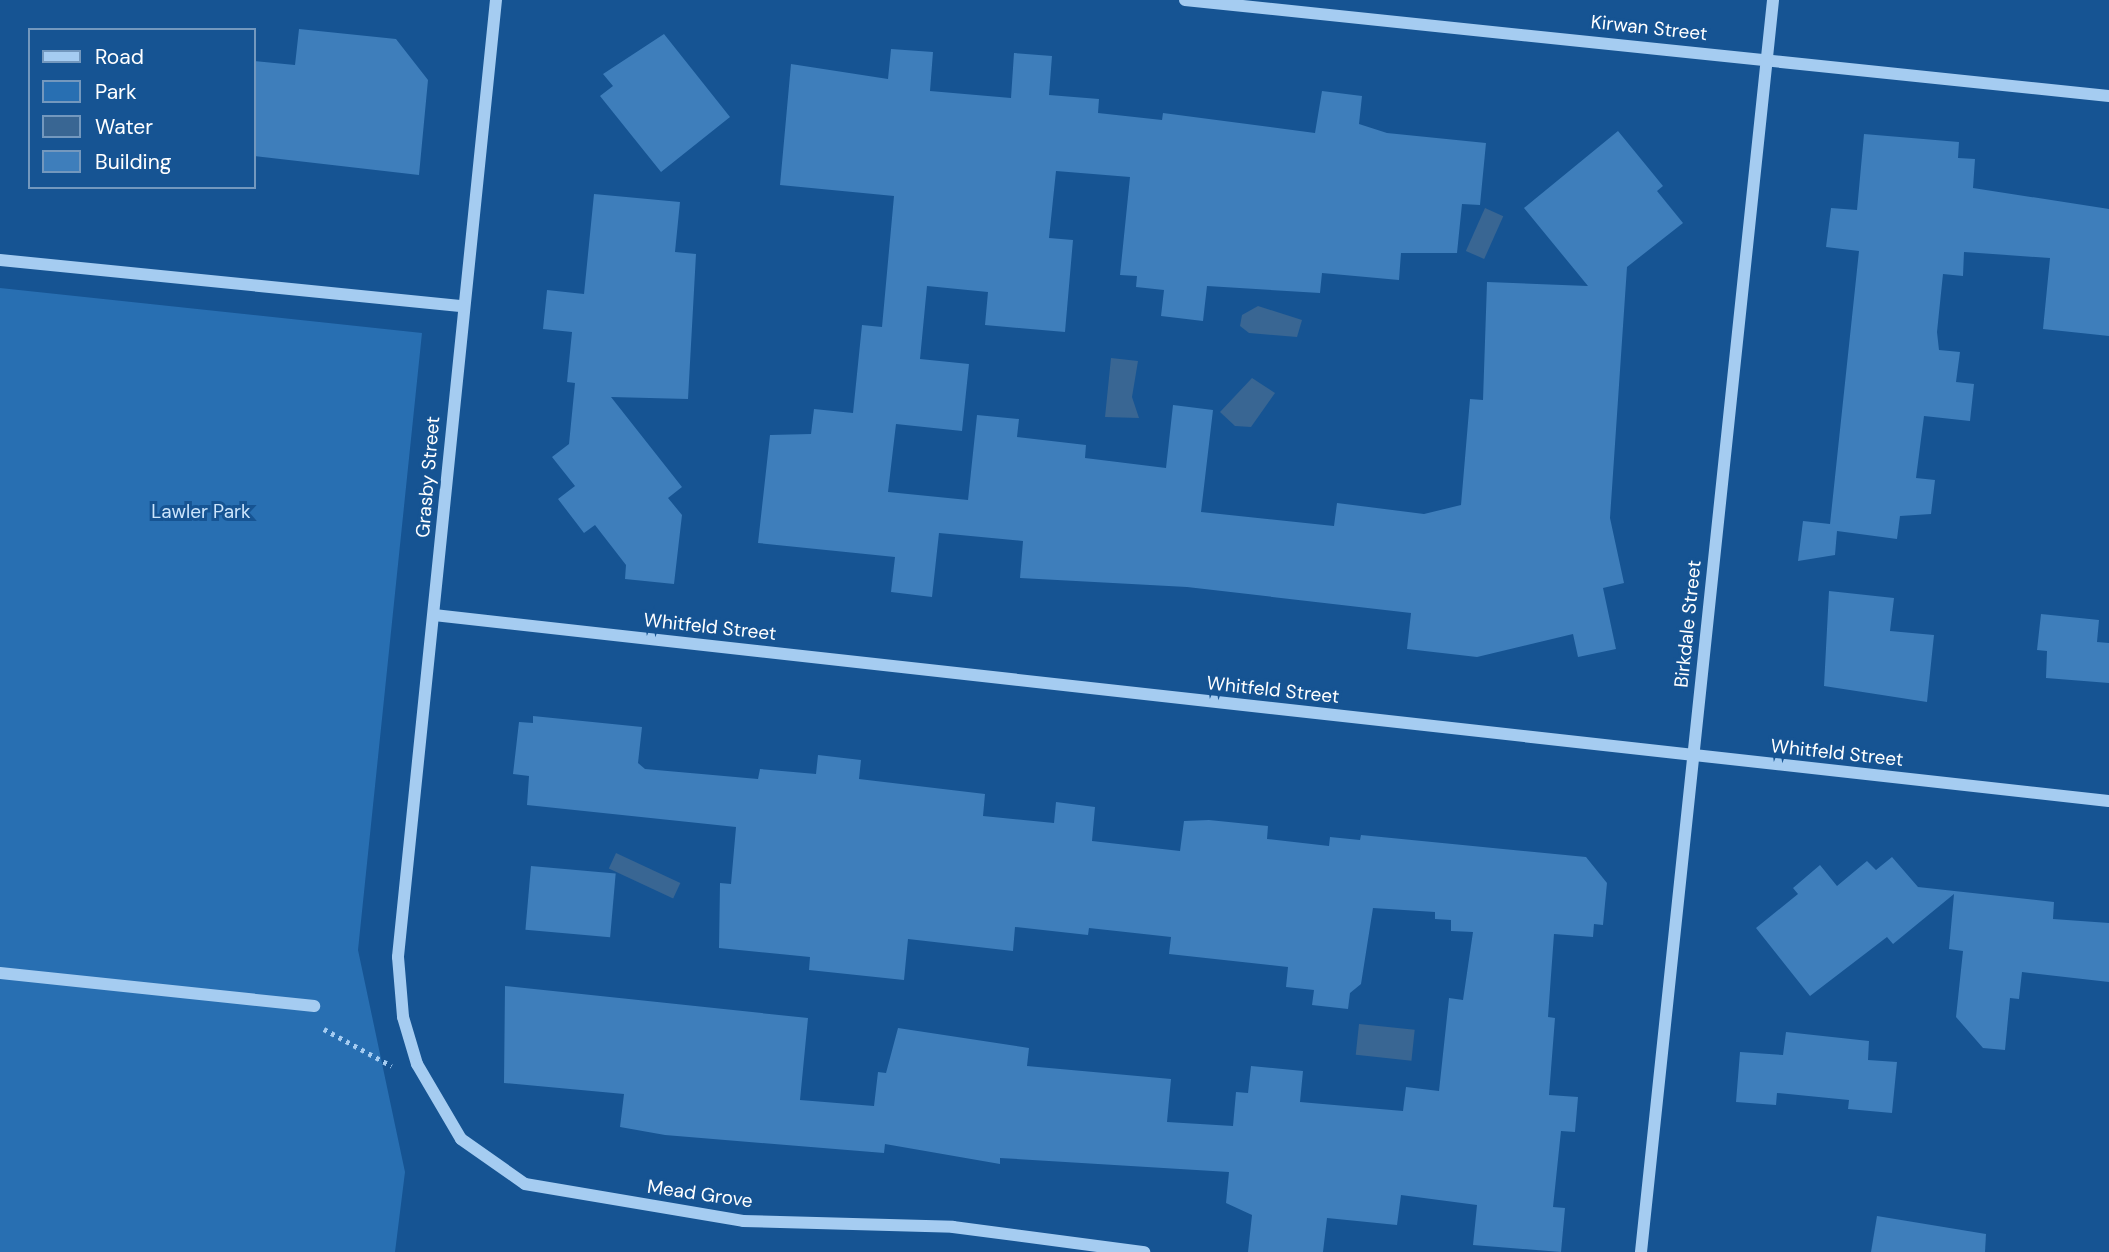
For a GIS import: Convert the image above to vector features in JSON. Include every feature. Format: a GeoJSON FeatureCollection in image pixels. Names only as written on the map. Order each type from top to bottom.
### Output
{"type":"FeatureCollection","features":[{"type":"Feature","properties":{"kind":"street","name":"Grasby Street"},"geometry":{"type":"LineString","coordinates":[[398,957],[496,0]]}},
{"type":"Feature","properties":{"kind":"street","name":"Kirwan Street"},"geometry":{"type":"LineString","coordinates":[[1185,0],[2109,96]]}},
{"type":"Feature","properties":{"kind":"street","name":"Birkdale Street"},"geometry":{"type":"LineString","coordinates":[[1641,1252],[1773,0]]}},
{"type":"Feature","properties":{"kind":"street"},"geometry":{"type":"LineString","coordinates":[[0,260],[463,306]]}},
{"type":"Feature","properties":{"kind":"street","name":"Whitfeld Street"},"geometry":{"type":"LineString","coordinates":[[434,615],[1693,757],[2109,801]]}},
{"type":"Feature","properties":{"kind":"street","name":"Mead Grove"},"geometry":{"type":"LineString","coordinates":[[398,957],[403,1017],[417,1064],[461,1139],[525,1184],[743,1221],[953,1227],[1144,1252]]}},
{"type":"Feature","properties":{"kind":"street"},"geometry":{"type":"LineString","coordinates":[[0,973],[314,1006]]}},
{"type":"Feature","properties":{"kind":"path"},"geometry":{"type":"LineString","coordinates":[[314,1006],[321,1027],[383,1067],[417,1064]]}},
{"type":"Feature","properties":{"kind":"green space","name":"Lawler Park"},"geometry":{"type":"Polygon","coordinates":[[[0,288],[422,333],[358,950],[405,1172],[395,1252],[0,1252],[0,288]]]}},
{"type":"Feature","properties":{"kind":"water"},"geometry":{"type":"Polygon","coordinates":[[[1485,208],[1503,216],[1484,259],[1466,251],[1485,208]]]}},
{"type":"Feature","properties":{"kind":"water"},"geometry":{"type":"Polygon","coordinates":[[[1258,306],[1302,320],[1297,337],[1249,333],[1240,326],[1242,315],[1258,306]]]}},
{"type":"Feature","properties":{"kind":"water"},"geometry":{"type":"Polygon","coordinates":[[[1111,358],[1138,361],[1132,397],[1139,418],[1105,417],[1111,358]]]}},
{"type":"Feature","properties":{"kind":"water"},"geometry":{"type":"Polygon","coordinates":[[[1252,378],[1275,393],[1251,427],[1235,426],[1220,412],[1252,378]]]}},
{"type":"Feature","properties":{"kind":"water"},"geometry":{"type":"Polygon","coordinates":[[[616,853],[680,883],[673,898],[609,868],[616,853]]]}},
{"type":"Feature","properties":{"kind":"water"},"geometry":{"type":"Polygon","coordinates":[[[1359,1024],[1415,1030],[1411,1061],[1356,1055],[1359,1024]]]}},
{"type":"Feature","properties":{"kind":"building"},"geometry":{"type":"Polygon","coordinates":[[[299,29],[396,39],[428,80],[419,175],[256,156],[256,61],[295,65],[299,29]]]}},
{"type":"Feature","properties":{"kind":"building"},"geometry":{"type":"Polygon","coordinates":[[[664,34],[730,117],[661,172],[600,96],[613,86],[603,74],[664,34]]]}},
{"type":"Feature","properties":{"kind":"building"},"geometry":{"type":"Polygon","coordinates":[[[891,49],[933,52],[930,91],[1011,98],[1014,53],[1052,56],[1049,95],[1099,99],[1098,113],[1162,120],[1163,113],[1315,133],[1322,91],[1362,96],[1359,124],[1387,133],[1486,143],[1480,205],[1462,204],[1457,253],[1401,253],[1399,280],[1322,273],[1320,293],[1207,286],[1203,321],[1161,316],[1164,290],[1136,287],[1137,276],[1120,275],[1130,177],[1056,171],[1049,238],[1073,240],[1065,332],[985,325],[988,292],[927,286],[920,359],[969,364],[962,431],[896,424],[888,492],[968,500],[977,415],[1019,419],[1017,437],[1086,445],[1085,458],[1166,468],[1173,405],[1213,410],[1201,512],[1334,526],[1337,503],[1424,514],[1461,505],[1470,399],[1483,400],[1487,282],[1588,286],[1524,208],[1618,131],[1663,186],[1657,191],[1683,223],[1627,267],[1610,518],[1624,583],[1603,588],[1616,649],[1578,657],[1573,634],[1477,657],[1407,649],[1411,613],[1187,587],[1020,578],[1023,541],[939,533],[932,597],[891,592],[895,557],[758,543],[770,435],[811,434],[814,409],[853,413],[862,325],[882,327],[894,196],[780,185],[791,64],[888,79],[891,49]]]}},
{"type":"Feature","properties":{"kind":"building"},"geometry":{"type":"Polygon","coordinates":[[[1864,134],[1959,142],[1958,158],[1975,159],[1973,188],[2109,209],[2109,336],[2043,329],[2050,258],[1964,252],[1963,276],[1943,274],[1937,332],[1939,350],[1960,352],[1956,382],[1974,384],[1970,421],[1924,416],[1916,478],[1935,480],[1931,514],[1900,516],[1897,539],[1837,531],[1835,555],[1798,561],[1803,521],[1830,524],[1859,251],[1826,247],[1831,208],[1857,210],[1864,134]]]}},
{"type":"Feature","properties":{"kind":"building"},"geometry":{"type":"Polygon","coordinates":[[[594,194],[680,202],[675,252],[696,254],[688,399],[611,397],[682,487],[668,498],[682,515],[674,584],[625,579],[626,565],[595,525],[584,533],[558,499],[575,486],[552,457],[569,444],[575,383],[567,382],[572,332],[543,329],[547,290],[584,294],[594,194]]]}},
{"type":"Feature","properties":{"kind":"building"},"geometry":{"type":"Polygon","coordinates":[[[1829,591],[1894,598],[1890,631],[1934,635],[1927,702],[1824,686],[1829,591]]]}},
{"type":"Feature","properties":{"kind":"building"},"geometry":{"type":"Polygon","coordinates":[[[2041,614],[2099,620],[2097,642],[2109,643],[2109,683],[2046,678],[2047,651],[2037,650],[2041,614]]]}},
{"type":"Feature","properties":{"kind":"building"},"geometry":{"type":"Polygon","coordinates":[[[533,716],[642,727],[638,763],[645,769],[758,779],[760,769],[816,774],[818,755],[861,760],[859,779],[985,794],[983,816],[1054,823],[1056,802],[1095,807],[1092,841],[1180,851],[1184,821],[1209,820],[1268,826],[1267,839],[1329,846],[1330,837],[1360,840],[1361,835],[1586,857],[1607,883],[1603,925],[1594,924],[1593,937],[1554,934],[1548,1017],[1555,1018],[1549,1095],[1578,1097],[1575,1132],[1561,1131],[1553,1207],[1565,1208],[1561,1252],[1473,1245],[1477,1205],[1401,1195],[1397,1225],[1327,1218],[1323,1252],[1248,1252],[1252,1215],[1226,1203],[1229,1172],[1000,1158],[1000,1164],[885,1144],[884,1153],[665,1135],[620,1127],[624,1094],[504,1083],[505,986],[808,1018],[800,1100],[874,1106],[878,1072],[886,1073],[898,1028],[1029,1048],[1027,1066],[1171,1079],[1167,1122],[1233,1126],[1236,1092],[1248,1093],[1251,1066],[1303,1071],[1300,1102],[1403,1111],[1406,1087],[1439,1091],[1449,998],[1463,1000],[1473,932],[1451,931],[1451,920],[1435,919],[1435,912],[1373,908],[1361,984],[1350,993],[1348,1009],[1312,1005],[1314,990],[1286,987],[1288,967],[1169,954],[1171,937],[1089,928],[1088,935],[1015,927],[1013,951],[908,939],[904,980],[809,970],[810,957],[719,948],[720,883],[731,884],[736,827],[527,805],[529,776],[513,774],[519,722],[533,723],[533,716]]]}},
{"type":"Feature","properties":{"kind":"building"},"geometry":{"type":"Polygon","coordinates":[[[1892,857],[1918,887],[2054,902],[2053,919],[2109,923],[2109,982],[2022,972],[2019,999],[2010,998],[2005,1050],[1983,1048],[1956,1017],[1963,951],[1949,949],[1954,894],[1893,944],[1887,937],[1810,996],[1756,928],[1798,894],[1793,888],[1820,865],[1837,886],[1867,861],[1876,870],[1892,857]]]}},
{"type":"Feature","properties":{"kind":"building"},"geometry":{"type":"Polygon","coordinates":[[[531,866],[616,873],[610,937],[525,930],[531,866]]]}},
{"type":"Feature","properties":{"kind":"building"},"geometry":{"type":"Polygon","coordinates":[[[1786,1032],[1869,1041],[1868,1060],[1897,1062],[1892,1113],[1848,1109],[1849,1100],[1777,1093],[1776,1105],[1736,1102],[1740,1052],[1783,1055],[1786,1032]]]}},
{"type":"Feature","properties":{"kind":"building"},"geometry":{"type":"Polygon","coordinates":[[[1877,1216],[1986,1234],[1985,1252],[1871,1252],[1877,1216]]]}}]}
